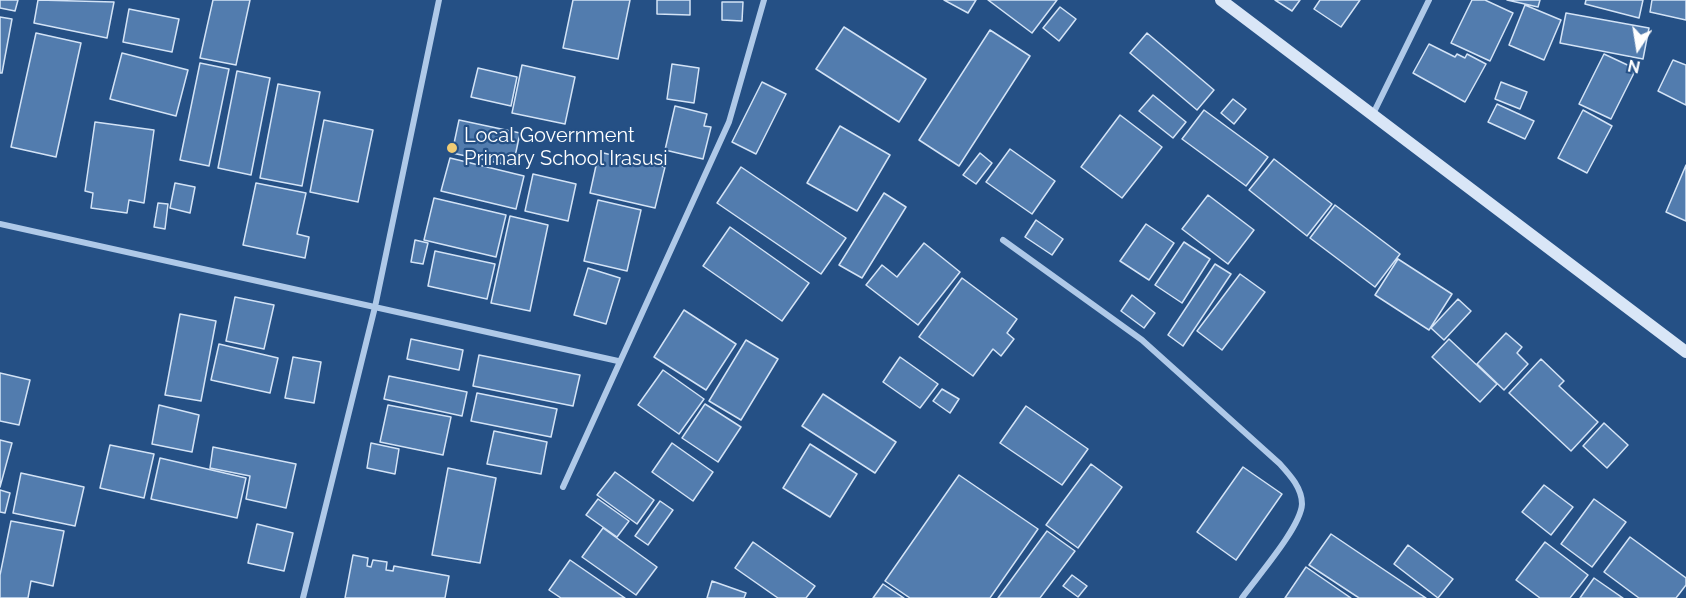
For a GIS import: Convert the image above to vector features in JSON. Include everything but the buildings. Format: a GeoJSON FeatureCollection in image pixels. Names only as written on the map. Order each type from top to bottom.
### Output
{"type":"FeatureCollection","features":[{"type":"Feature","properties":{"kind":"street"},"geometry":{"type":"LineString","coordinates":[[303,598],[375,307],[439,0]]}},
{"type":"Feature","properties":{"kind":"street"},"geometry":{"type":"LineString","coordinates":[[563,488],[618,361],[729,122],[764,0]]}},
{"type":"Feature","properties":{"kind":"street"},"geometry":{"type":"LineString","coordinates":[[1221,0],[1686,352]]}},
{"type":"Feature","properties":{"kind":"street"},"geometry":{"type":"LineString","coordinates":[[1372,115],[1429,0]]}},
{"type":"Feature","properties":{"kind":"street"},"geometry":{"type":"LineString","coordinates":[[0,224],[618,361]]}},
{"type":"Feature","properties":{"kind":"street"},"geometry":{"type":"LineString","coordinates":[[1003,240],[1142,340],[1280,464],[1297,485],[1302,503],[1298,521],[1242,598]]}},
{"type":"Feature","properties":{"kind":"place","name":"Local Government Primary School Irasusi"},"geometry":{"type":"Point","coordinates":[452,148]}}]}
